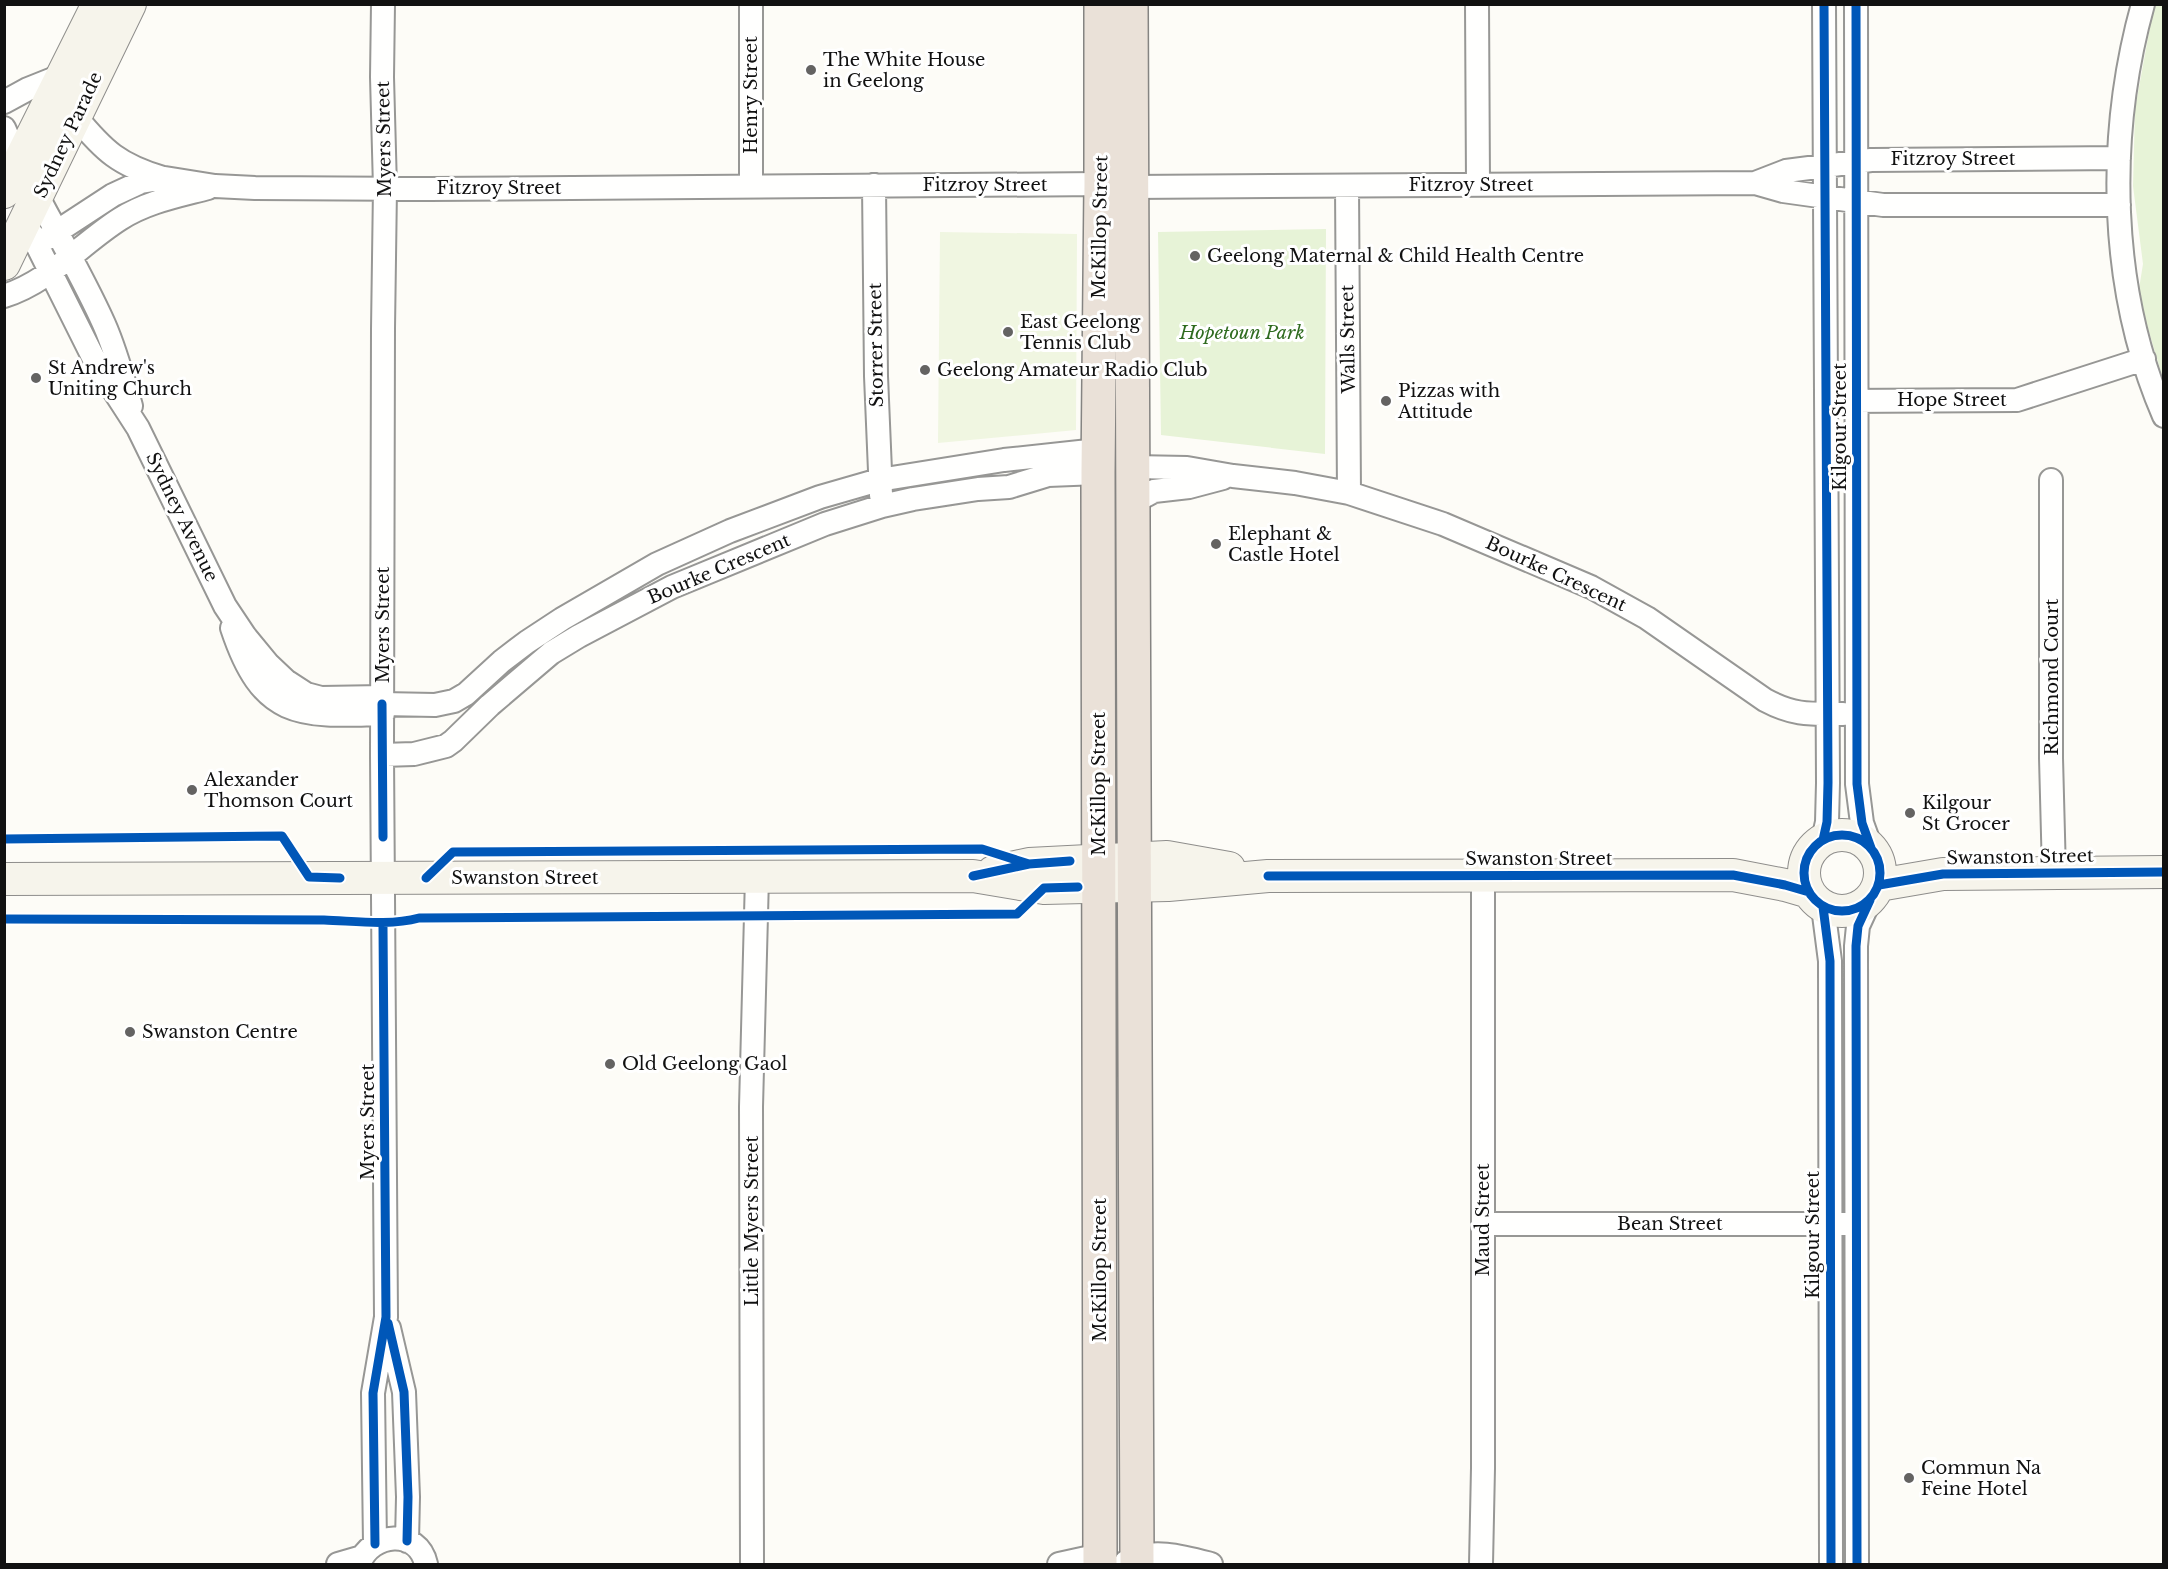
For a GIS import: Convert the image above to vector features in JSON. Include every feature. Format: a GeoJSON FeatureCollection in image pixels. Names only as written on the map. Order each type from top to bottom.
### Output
{"type":"FeatureCollection","features":[{"type":"Feature","properties":{"kind":"highway","name":"McKillop Street"},"geometry":{"type":"LineString","coordinates":[[1101,4],[1116,185],[1133,467],[1135,872],[1119,1561]]}},
{"type":"Feature","properties":{"kind":"highway","name":"McKillop Street"},"geometry":{"type":"LineString","coordinates":[[1119,1561],[1099,873],[1098,462],[1116,185],[1131,4]]}},
{"type":"Feature","properties":{"kind":"highway"},"geometry":{"type":"LineString","coordinates":[[1098,516],[1116,475],[1123,469],[1133,467]]}},
{"type":"Feature","properties":{"kind":"street","name":"Sydney Parade"},"geometry":{"type":"LineString","coordinates":[[8,161],[63,75],[98,4]]}},
{"type":"Feature","properties":{"kind":"street","name":"Sydney Parade"},"geometry":{"type":"LineString","coordinates":[[4,264],[34,221],[76,117],[130,4]]}},
{"type":"Feature","properties":{"kind":"street","name":"Myers Street"},"geometry":{"type":"LineString","coordinates":[[365,1555],[373,1393],[386,1317],[382,755],[383,329],[386,188],[382,77],[383,4]]}},
{"type":"Feature","properties":{"kind":"street","name":"Henry Street"},"geometry":{"type":"LineString","coordinates":[[751,4],[751,185]]}},
{"type":"Feature","properties":{"kind":"street"},"geometry":{"type":"LineString","coordinates":[[1477,4],[1478,184]]}},
{"type":"Feature","properties":{"kind":"street","name":"Kilgour Street"},"geometry":{"type":"LineString","coordinates":[[1816,846],[1827,822],[1824,4]]}},
{"type":"Feature","properties":{"kind":"street","name":"Kilgour Street"},"geometry":{"type":"LineString","coordinates":[[1856,4],[1858,805],[1874,872]]}},
{"type":"Feature","properties":{"kind":"street"},"geometry":{"type":"LineString","coordinates":[[2143,4],[2130,60],[2119,158],[2119,205],[2126,285],[2133,323],[2163,416]]}},
{"type":"Feature","properties":{"kind":"street"},"geometry":{"type":"LineString","coordinates":[[4,102],[28,89],[63,75]]}},
{"type":"Feature","properties":{"kind":"street","name":"Fitzroy Street"},"geometry":{"type":"LineString","coordinates":[[76,117],[110,154],[130,166],[165,178],[215,186],[386,188],[1755,183],[1783,191],[1883,205],[2119,205]]}},
{"type":"Feature","properties":{"kind":"street","name":"Fitzroy Street"},"geometry":{"type":"LineString","coordinates":[[1755,183],[1777,173],[1857,161],[2119,158]]}},
{"type":"Feature","properties":{"kind":"street","name":"Sydney Avenue"},"geometry":{"type":"LineString","coordinates":[[8,161],[34,221],[51,271],[96,363],[138,428],[225,606],[246,665],[258,684],[271,698],[304,713],[329,716],[383,705]]}},
{"type":"Feature","properties":{"kind":"street","name":"Fitzroy Street"},"geometry":{"type":"LineString","coordinates":[[34,221],[57,231],[129,187],[141,182],[165,178]]}},
{"type":"Feature","properties":{"kind":"street","name":"Storrer Street"},"geometry":{"type":"LineString","coordinates":[[874,185],[879,480],[882,506]]}},
{"type":"Feature","properties":{"kind":"street","name":"Fitzroy Street"},"geometry":{"type":"LineString","coordinates":[[4,296],[51,271],[133,211],[215,186]]}},
{"type":"Feature","properties":{"kind":"street","name":"Walls Street"},"geometry":{"type":"LineString","coordinates":[[1347,186],[1349,493]]}},
{"type":"Feature","properties":{"kind":"street","name":"Sydney Avenue"},"geometry":{"type":"LineString","coordinates":[[34,221],[57,231],[70,256],[113,346],[138,428]]}},
{"type":"Feature","properties":{"kind":"street","name":"Hope Street"},"geometry":{"type":"LineString","coordinates":[[1826,401],[2017,400],[2144,359]]}},
{"type":"Feature","properties":{"kind":"street","name":"Bourke Crescent"},"geometry":{"type":"LineString","coordinates":[[383,705],[435,705],[454,701],[466,694],[490,671],[527,642],[657,564],[730,531],[820,497],[879,480],[1004,460],[1098,462]]}},
{"type":"Feature","properties":{"kind":"street","name":"Bourke Crescent"},"geometry":{"type":"LineString","coordinates":[[382,755],[414,754],[446,746],[544,659],[579,636],[672,587],[825,524],[882,506],[960,492],[1009,487],[1098,462]]}},
{"type":"Feature","properties":{"kind":"street","name":"Bourke Crescent"},"geometry":{"type":"LineString","coordinates":[[1133,467],[1187,468],[1295,483],[1349,493],[1443,524],[1591,587],[1647,618],[1765,700],[1784,710],[1799,714],[1857,714]]}},
{"type":"Feature","properties":{"kind":"street","name":"Bourke Crescent"},"geometry":{"type":"LineString","coordinates":[[1133,509],[1141,498],[1154,491],[1189,487],[1233,476]]}},
{"type":"Feature","properties":{"kind":"street","name":"Richmond Court"},"geometry":{"type":"LineString","coordinates":[[2051,480],[2054,873]]}},
{"type":"Feature","properties":{"kind":"street"},"geometry":{"type":"LineString","coordinates":[[785,510],[794,538]]}},
{"type":"Feature","properties":{"kind":"street","name":"Sydney Avenue"},"geometry":{"type":"LineString","coordinates":[[225,606],[245,636],[268,664],[302,692],[316,698],[383,705]]}},
{"type":"Feature","properties":{"kind":"street"},"geometry":{"type":"LineString","coordinates":[[271,698],[286,681]]}},
{"type":"Feature","properties":{"kind":"street"},"geometry":{"type":"LineString","coordinates":[[1857,1564],[1856,946],[1858,926],[1874,872],[1861,839],[1849,835],[1835,835],[1816,846],[1804,873],[1816,900],[1835,911],[1847,911],[1860,908],[1874,872]]}},
{"type":"Feature","properties":{"kind":"street","name":"Swanston Street"},"geometry":{"type":"LineString","coordinates":[[1733,875],[1785,863],[1816,846]]}},
{"type":"Feature","properties":{"kind":"street","name":"Swanston Street"},"geometry":{"type":"LineString","coordinates":[[4,879],[973,876],[1029,864],[1099,873],[1135,872],[1168,885],[1268,876],[1733,875],[1785,885],[1816,900]]}},
{"type":"Feature","properties":{"kind":"street","name":"Swanston Street"},"geometry":{"type":"LineString","coordinates":[[1874,872],[1900,864],[1943,873],[2163,872]]}},
{"type":"Feature","properties":{"kind":"street","name":"Maud Street"},"geometry":{"type":"LineString","coordinates":[[1481,1564],[1483,876]]}},
{"type":"Feature","properties":{"kind":"street","name":"Little Myers Street"},"geometry":{"type":"LineString","coordinates":[[752,1564],[751,1107],[757,878]]}},
{"type":"Feature","properties":{"kind":"street","name":"Kilgour Street"},"geometry":{"type":"LineString","coordinates":[[1816,900],[1830,960],[1831,1564]]}},
{"type":"Feature","properties":{"kind":"street","name":"Bean Street"},"geometry":{"type":"LineString","coordinates":[[1483,1224],[1856,1224]]}},
{"type":"Feature","properties":{"kind":"street","name":"Myers Street"},"geometry":{"type":"LineString","coordinates":[[386,1317],[404,1392],[408,1497],[407,1541]]}},
{"type":"Feature","properties":{"kind":"street"},"geometry":{"type":"LineString","coordinates":[[338,1564],[365,1555],[385,1539],[396,1538],[414,1545],[431,1563]]}},
{"type":"Feature","properties":{"kind":"street"},"geometry":{"type":"LineString","coordinates":[[1059,1564],[1173,1555],[1211,1564]]}},
{"type":"Feature","properties":{"kind":"green space"},"geometry":{"type":"Polygon","coordinates":[[[2156,5],[2163,5],[2163,379],[2138,295],[2143,264],[2133,186],[2135,109],[2156,5]]]}},
{"type":"Feature","properties":{"kind":"green space","name":"Hopetoun Park"},"geometry":{"type":"Polygon","coordinates":[[[1326,229],[1325,454],[1161,435],[1158,232],[1326,229]]]}},
{"type":"Feature","properties":{"kind":"green space","name":"East Geelong Tennis Club"},"geometry":{"type":"Polygon","coordinates":[[[940,232],[1077,234],[1076,430],[938,443],[940,232]]]}},
{"type":"Feature","properties":{"kind":"cycle path"},"geometry":{"type":"LineString","coordinates":[[1823,840],[1827,822],[1828,783],[1824,4]]}},
{"type":"Feature","properties":{"kind":"cycle path"},"geometry":{"type":"LineString","coordinates":[[1856,4],[1857,784],[1862,823],[1871,848]]}},
{"type":"Feature","properties":{"kind":"cycle path"},"geometry":{"type":"LineString","coordinates":[[382,704],[383,837]]}},
{"type":"Feature","properties":{"kind":"cycle path"},"geometry":{"type":"LineString","coordinates":[[1835,835],[1849,835],[1863,841],[1874,852],[1880,866],[1880,873],[1877,888],[1869,900],[1849,911],[1835,911],[1821,905],[1810,894],[1804,880],[1804,866],[1810,852],[1821,841],[1835,835]]}},
{"type":"Feature","properties":{"kind":"cycle path"},"geometry":{"type":"LineString","coordinates":[[4,839],[282,836],[309,877],[340,878]]}},
{"type":"Feature","properties":{"kind":"cycle path"},"geometry":{"type":"LineString","coordinates":[[426,878],[453,852],[982,849],[1029,864]]}},
{"type":"Feature","properties":{"kind":"cycle path"},"geometry":{"type":"LineString","coordinates":[[973,876],[1029,864],[1070,861]]}},
{"type":"Feature","properties":{"kind":"cycle path"},"geometry":{"type":"LineString","coordinates":[[1879,885],[1943,874],[2164,872]]}},
{"type":"Feature","properties":{"kind":"cycle path"},"geometry":{"type":"LineString","coordinates":[[1268,876],[1733,875],[1809,892]]}},
{"type":"Feature","properties":{"kind":"cycle path"},"geometry":{"type":"LineString","coordinates":[[4,919],[384,922],[419,918],[1017,914],[1044,888],[1078,887]]}},
{"type":"Feature","properties":{"kind":"cycle path"},"geometry":{"type":"LineString","coordinates":[[1857,1564],[1856,946],[1858,926],[1870,900]]}},
{"type":"Feature","properties":{"kind":"cycle path"},"geometry":{"type":"LineString","coordinates":[[1823,907],[1830,961],[1831,1564]]}},
{"type":"Feature","properties":{"kind":"cycle path"},"geometry":{"type":"LineString","coordinates":[[375,1544],[373,1393],[386,1317],[383,927]]}},
{"type":"Feature","properties":{"kind":"cycle path"},"geometry":{"type":"LineString","coordinates":[[388,1323],[404,1392],[408,1497],[407,1541]]}},
{"type":"Feature","properties":{"kind":"place","name":"The White House in Geelong"},"geometry":{"type":"Point","coordinates":[811,70]}},
{"type":"Feature","properties":{"kind":"place","name":"Geelong Maternal & Child Health Centre"},"geometry":{"type":"Point","coordinates":[1195,256]}},
{"type":"Feature","properties":{"kind":"place","name":"East Geelong Tennis Club"},"geometry":{"type":"Point","coordinates":[1008,332]}},
{"type":"Feature","properties":{"kind":"place","name":"Geelong Amateur Radio Club"},"geometry":{"type":"Point","coordinates":[925,370]}},
{"type":"Feature","properties":{"kind":"place","name":"St Andrew's Uniting Church"},"geometry":{"type":"Point","coordinates":[36,378]}},
{"type":"Feature","properties":{"kind":"place","name":"Pizzas with Attitude"},"geometry":{"type":"Point","coordinates":[1386,401]}},
{"type":"Feature","properties":{"kind":"place","name":"Elephant & Castle Hotel"},"geometry":{"type":"Point","coordinates":[1216,544]}},
{"type":"Feature","properties":{"kind":"place","name":"Alexander Thomson Court"},"geometry":{"type":"Point","coordinates":[192,790]}},
{"type":"Feature","properties":{"kind":"place","name":"Kilgour St Grocer"},"geometry":{"type":"Point","coordinates":[1910,813]}},
{"type":"Feature","properties":{"kind":"place","name":"Swanston Centre"},"geometry":{"type":"Point","coordinates":[130,1032]}},
{"type":"Feature","properties":{"kind":"place","name":"Old Geelong Gaol"},"geometry":{"type":"Point","coordinates":[610,1064]}},
{"type":"Feature","properties":{"kind":"place","name":"Commun Na Feine Hotel"},"geometry":{"type":"Point","coordinates":[1909,1478]}}]}
